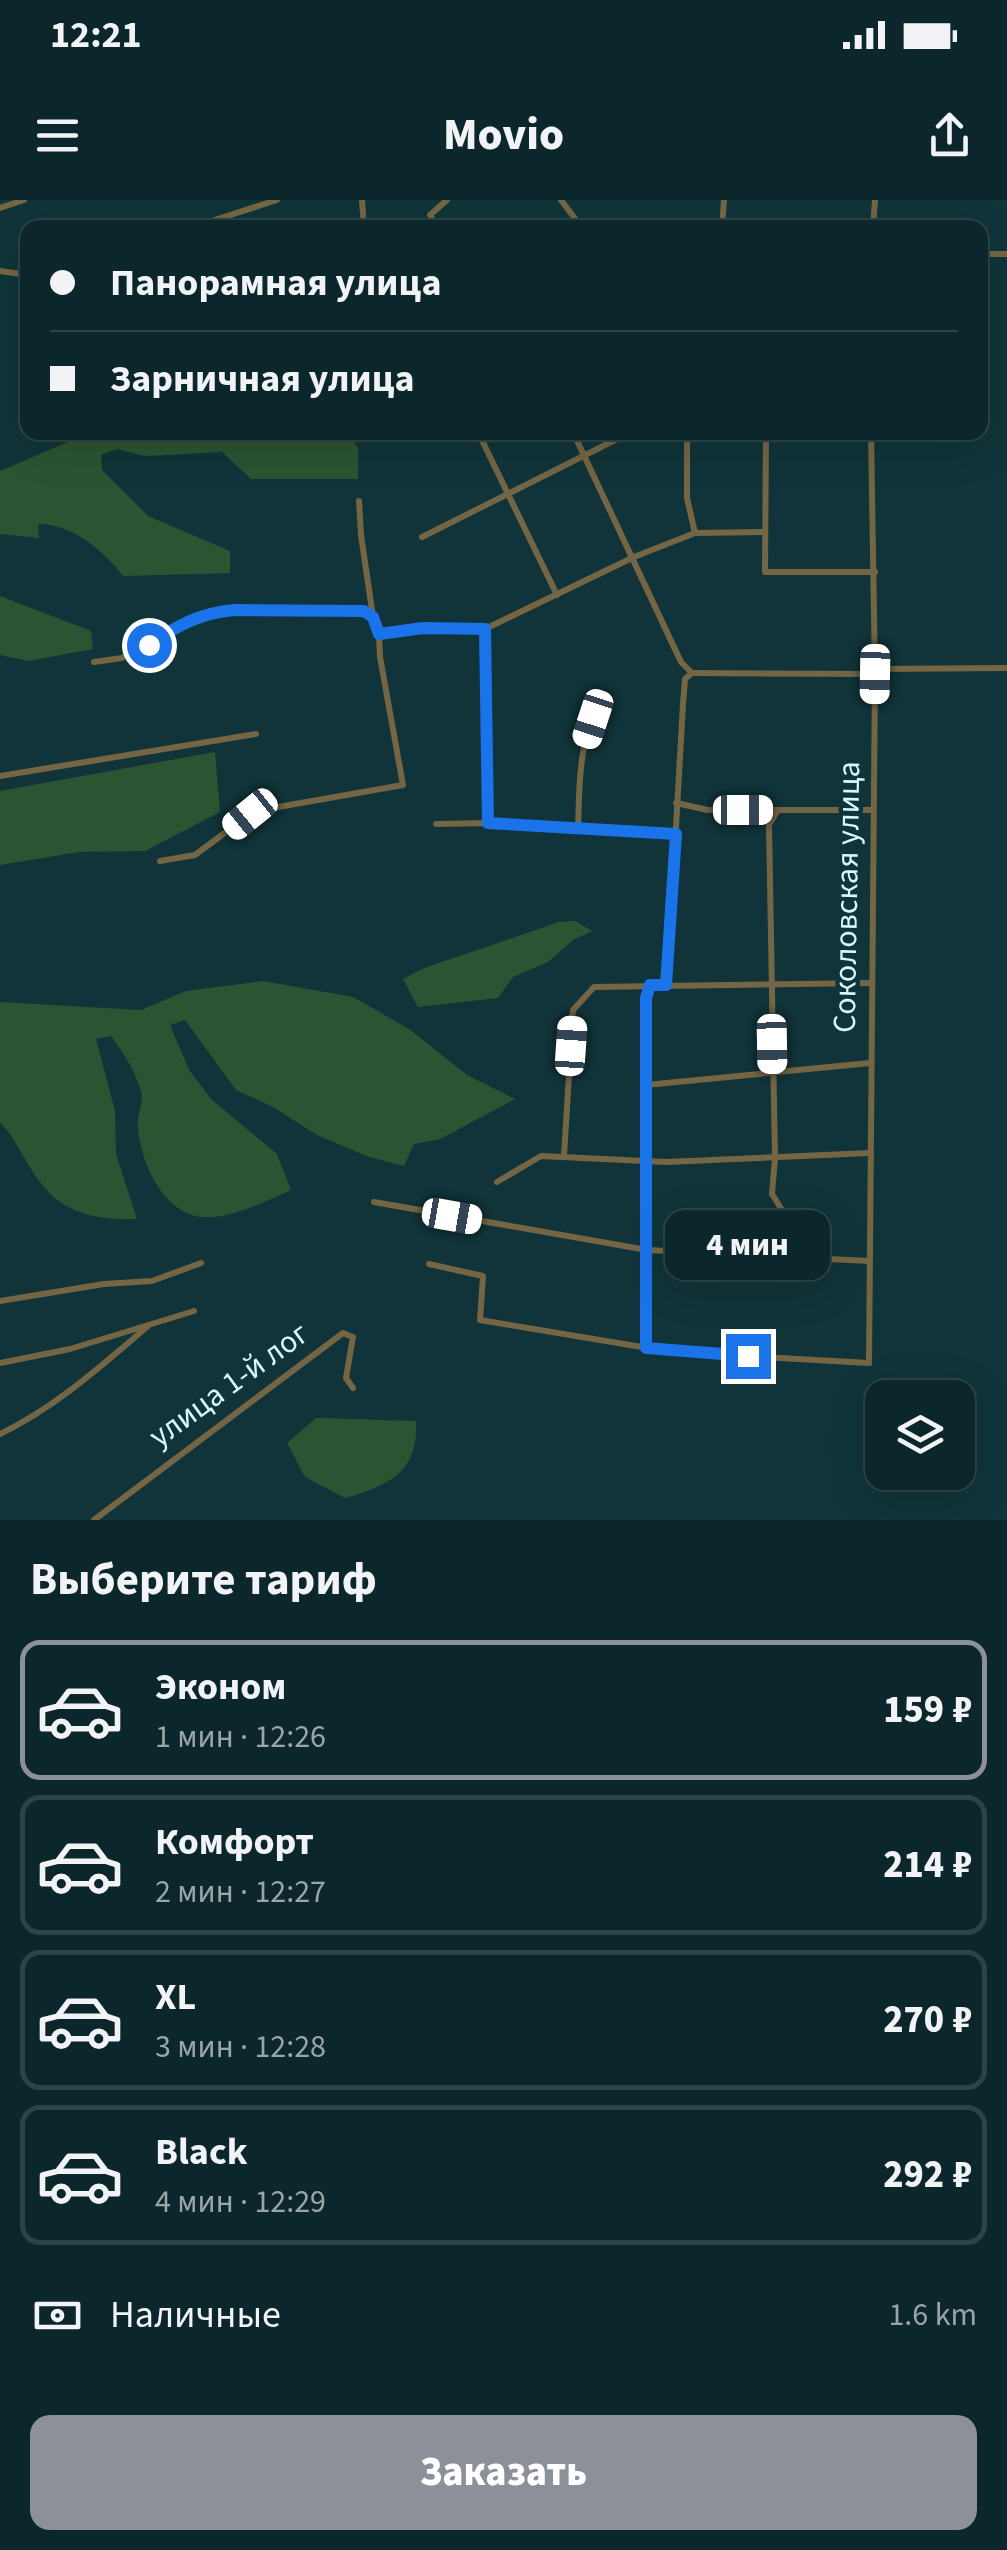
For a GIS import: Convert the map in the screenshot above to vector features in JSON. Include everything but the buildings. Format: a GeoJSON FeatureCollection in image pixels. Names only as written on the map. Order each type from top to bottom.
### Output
{"type":"FeatureCollection","features":[{"type":"Feature","properties":{"kind":"street"},"geometry":{"type":"LineString","coordinates":[[0,208],[24,200]]}},
{"type":"Feature","properties":{"kind":"street"},"geometry":{"type":"LineString","coordinates":[[215,220],[277,200]]}},
{"type":"Feature","properties":{"kind":"street"},"geometry":{"type":"LineString","coordinates":[[433,220],[430,215],[447,200]]}},
{"type":"Feature","properties":{"kind":"street"},"geometry":{"type":"LineString","coordinates":[[560,200],[576,220]]}},
{"type":"Feature","properties":{"kind":"street"},"geometry":{"type":"LineString","coordinates":[[482,440],[557,595]]}},
{"type":"Feature","properties":{"kind":"street"},"geometry":{"type":"LineString","coordinates":[[577,440],[681,662],[692,673]]}},
{"type":"Feature","properties":{"kind":"street"},"geometry":{"type":"LineString","coordinates":[[422,537],[614,440]]}},
{"type":"Feature","properties":{"kind":"street"},"geometry":{"type":"LineString","coordinates":[[686,440],[687,498],[695,533]]}},
{"type":"Feature","properties":{"kind":"street"},"geometry":{"type":"LineString","coordinates":[[766,440],[765,572],[875,572]]}},
{"type":"Feature","properties":{"kind":"street","name":"Соколовская улица"},"geometry":{"type":"LineString","coordinates":[[646,1348],[868,1363],[875,672],[871,440]]}},
{"type":"Feature","properties":{"kind":"street"},"geometry":{"type":"LineString","coordinates":[[160,861],[195,855],[261,810],[402,785],[379,634],[373,617],[360,501]]}},
{"type":"Feature","properties":{"kind":"street"},"geometry":{"type":"LineString","coordinates":[[379,634],[423,628],[485,629],[634,557],[695,533],[765,532]]}},
{"type":"Feature","properties":{"kind":"street"},"geometry":{"type":"LineString","coordinates":[[94,662],[122,658],[178,624],[217,612],[364,611],[373,617]]}},
{"type":"Feature","properties":{"kind":"street"},"geometry":{"type":"LineString","coordinates":[[485,629],[488,823]]}},
{"type":"Feature","properties":{"kind":"street"},"geometry":{"type":"LineString","coordinates":[[666,985],[685,679],[692,673],[1007,668]]}},
{"type":"Feature","properties":{"kind":"street"},"geometry":{"type":"LineString","coordinates":[[578,828],[583,750],[593,719],[609,698]]}},
{"type":"Feature","properties":{"kind":"street"},"geometry":{"type":"LineString","coordinates":[[0,776],[256,734]]}},
{"type":"Feature","properties":{"kind":"street"},"geometry":{"type":"LineString","coordinates":[[676,803],[708,810],[873,810]]}},
{"type":"Feature","properties":{"kind":"street"},"geometry":{"type":"LineString","coordinates":[[778,810],[769,825],[776,1158],[772,1194],[782,1210],[783,1258]]}},
{"type":"Feature","properties":{"kind":"street"},"geometry":{"type":"LineString","coordinates":[[436,824],[488,823],[676,834]]}},
{"type":"Feature","properties":{"kind":"street"},"geometry":{"type":"LineString","coordinates":[[564,1156],[573,1010],[594,987],[872,983]]}},
{"type":"Feature","properties":{"kind":"street"},"geometry":{"type":"LineString","coordinates":[[429,1264],[484,1276],[480,1320],[646,1348],[646,998],[650,985]]}},
{"type":"Feature","properties":{"kind":"street"},"geometry":{"type":"LineString","coordinates":[[646,1085],[870,1063]]}},
{"type":"Feature","properties":{"kind":"street"},"geometry":{"type":"LineString","coordinates":[[497,1182],[541,1156],[648,1160],[870,1153]]}},
{"type":"Feature","properties":{"kind":"street"},"geometry":{"type":"LineString","coordinates":[[374,1202],[647,1250],[869,1262]]}},
{"type":"Feature","properties":{"kind":"street"},"geometry":{"type":"LineString","coordinates":[[0,1301],[104,1284],[152,1281],[201,1263]]}},
{"type":"Feature","properties":{"kind":"street"},"geometry":{"type":"LineString","coordinates":[[0,1363],[70,1349],[194,1311]]}},
{"type":"Feature","properties":{"kind":"street"},"geometry":{"type":"LineString","coordinates":[[0,1434],[78,1387],[151,1324]]}},
{"type":"Feature","properties":{"kind":"street","name":"улица 1-й лог"},"geometry":{"type":"LineString","coordinates":[[94,1520],[342,1332],[353,1337],[346,1378],[353,1388]]}},
{"type":"Feature","properties":{"kind":"green space"},"geometry":{"type":"Polygon","coordinates":[[[73,440],[353,440],[358,448],[358,479],[251,479],[222,452],[145,456],[117,449],[101,455],[102,470],[148,516],[230,551],[230,573],[123,576],[96,548],[63,528],[38,524],[39,538],[0,534],[0,471],[73,440]]]}},
{"type":"Feature","properties":{"kind":"green space"},"geometry":{"type":"Polygon","coordinates":[[[0,596],[91,631],[93,649],[29,661],[0,655],[0,596]]]}},
{"type":"Feature","properties":{"kind":"green space"},"geometry":{"type":"Polygon","coordinates":[[[215,752],[220,812],[145,851],[79,852],[0,865],[0,791],[215,752]]]}},
{"type":"Feature","properties":{"kind":"green space"},"geometry":{"type":"Polygon","coordinates":[[[575,921],[592,931],[573,940],[548,962],[513,977],[498,998],[418,1007],[403,979],[424,968],[559,922],[575,921]]]}},
{"type":"Feature","properties":{"kind":"green space"},"geometry":{"type":"Polygon","coordinates":[[[263,981],[353,997],[409,1029],[467,1075],[515,1099],[440,1139],[414,1144],[404,1166],[369,1157],[317,1135],[273,1107],[236,1090],[185,1020],[170,1025],[189,1070],[212,1100],[277,1154],[291,1190],[244,1210],[218,1216],[195,1216],[172,1203],[154,1181],[143,1155],[138,1124],[141,1091],[111,1036],[96,1039],[115,1111],[116,1154],[137,1219],[87,1214],[53,1197],[0,1122],[0,1002],[141,1010],[186,991],[263,981]]]}},
{"type":"Feature","properties":{"kind":"green space"},"geometry":{"type":"Polygon","coordinates":[[[316,1418],[416,1421],[412,1453],[406,1465],[387,1482],[345,1498],[305,1477],[287,1443],[316,1418]]]}},
{"type":"Feature","properties":{"kind":"route"},"geometry":{"type":"LineString","coordinates":[[149,645],[178,624],[234,610],[364,611],[373,617],[379,634],[423,628],[485,629],[488,823],[676,834],[666,985],[650,985],[646,998],[646,1348],[748,1356]]}}]}
